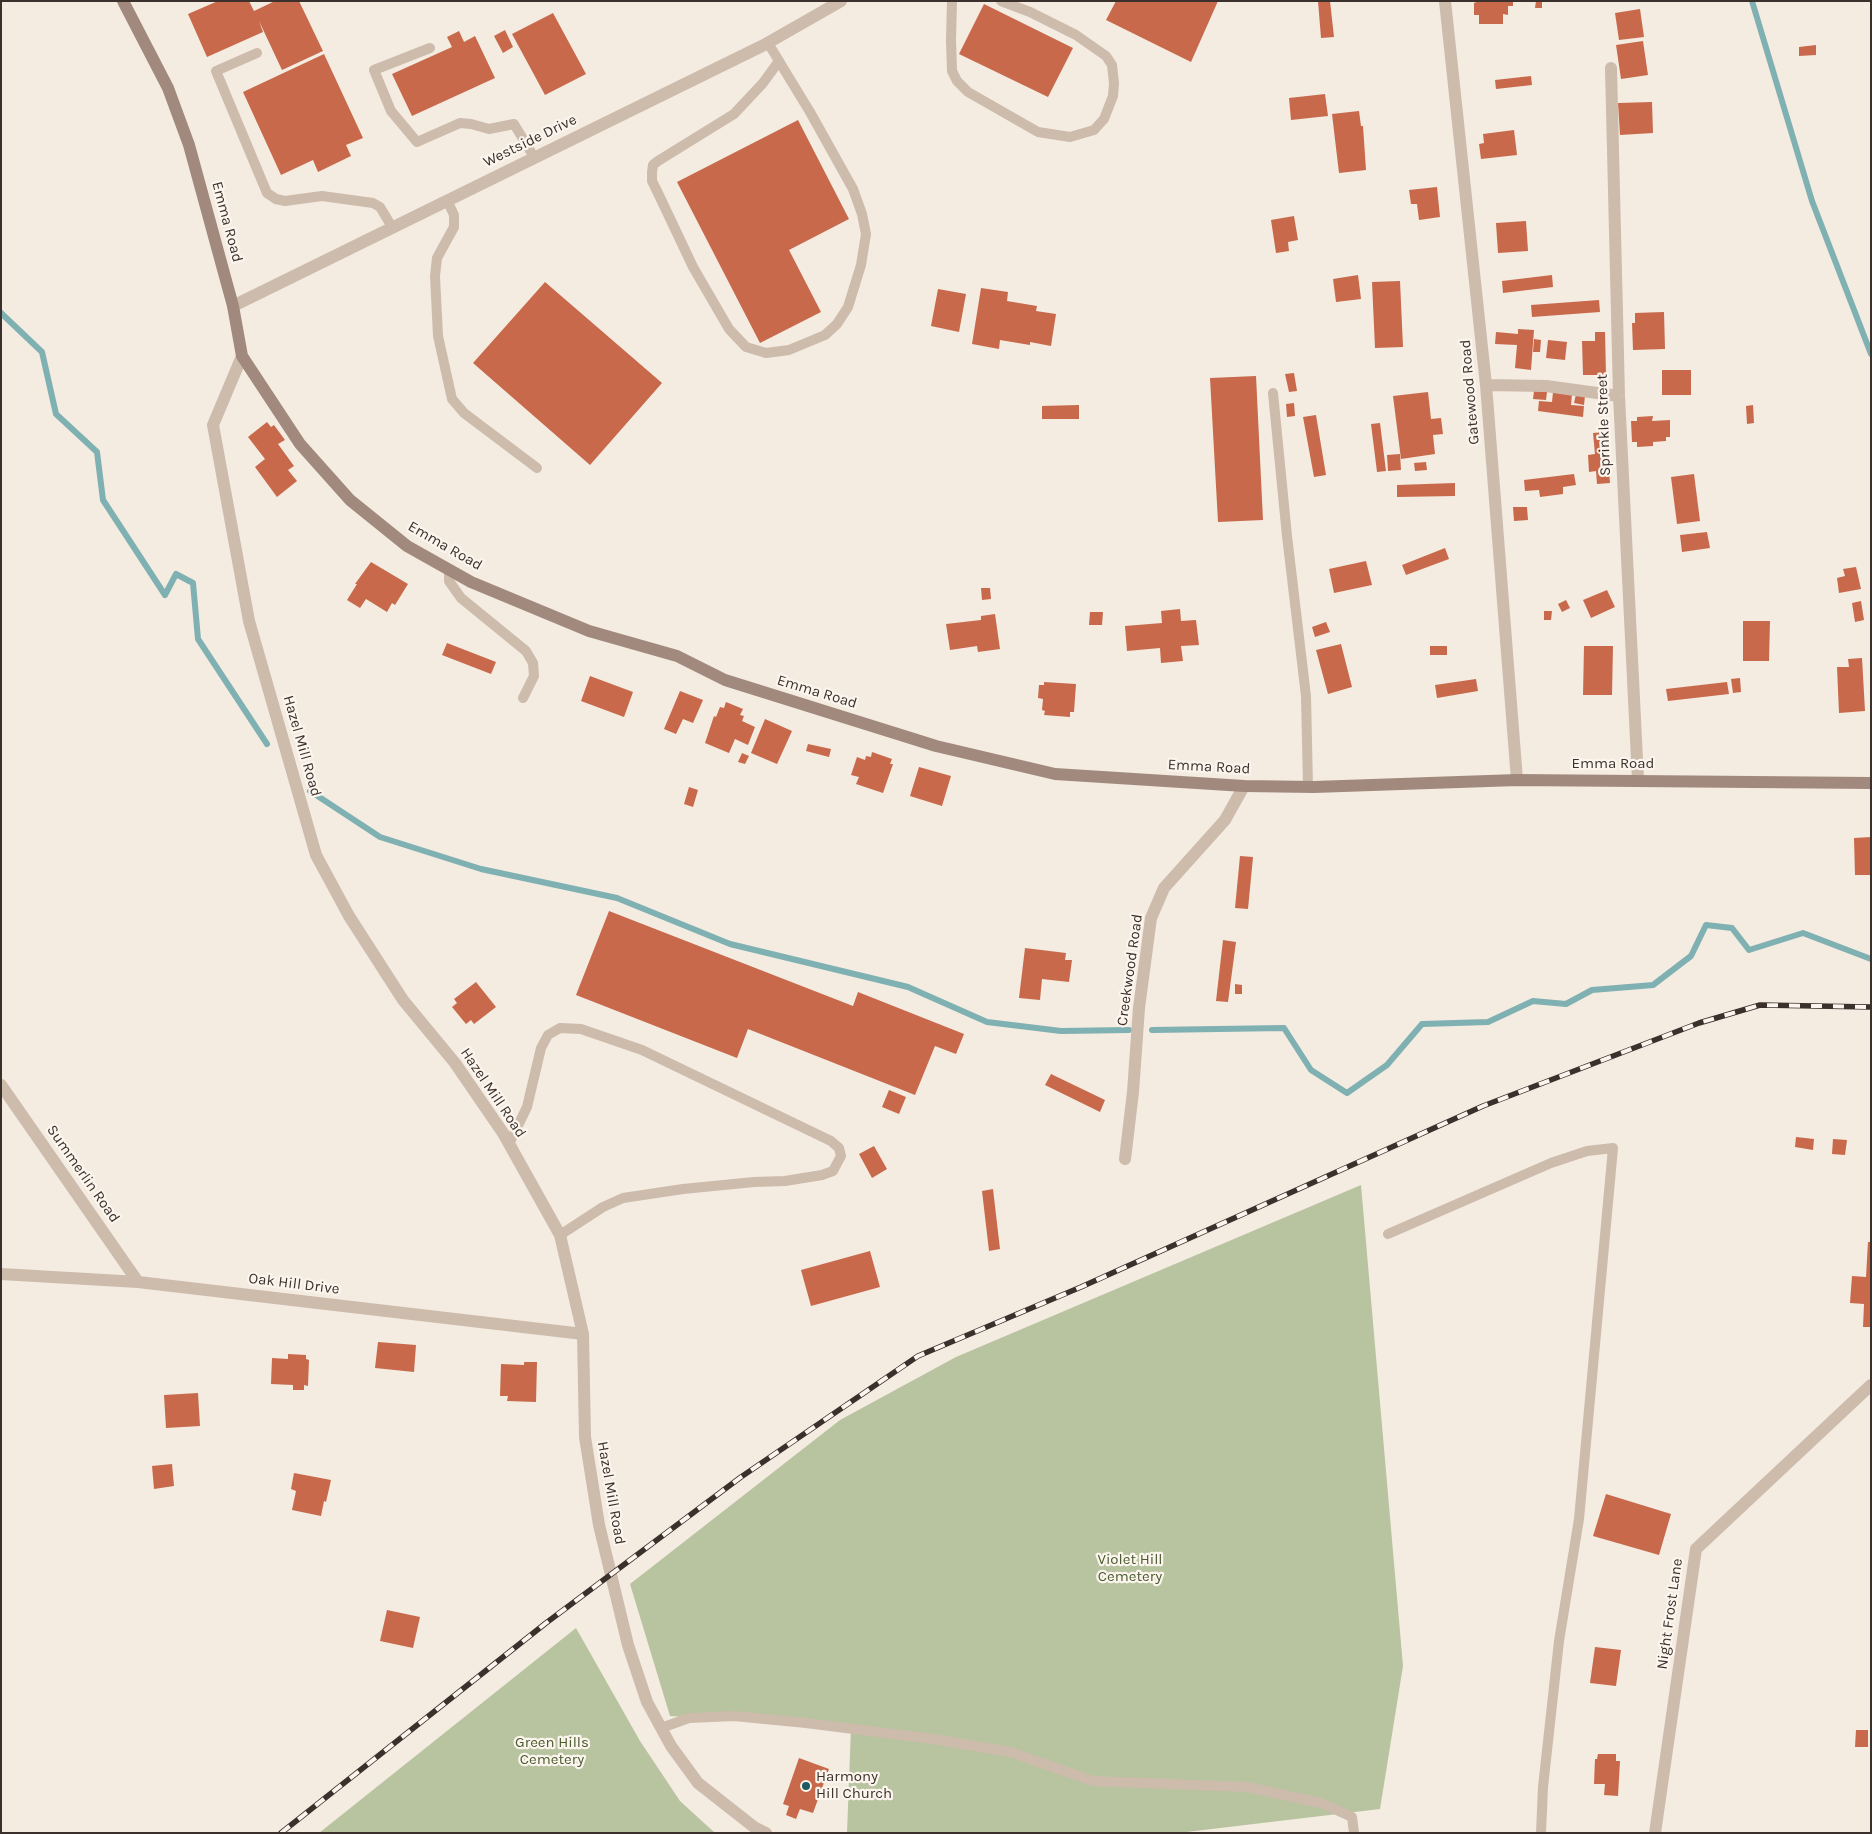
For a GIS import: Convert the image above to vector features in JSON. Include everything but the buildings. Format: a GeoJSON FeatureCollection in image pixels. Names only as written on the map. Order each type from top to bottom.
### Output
{"type":"FeatureCollection","features":[{"type":"Feature","properties":{"kind":"street","name":"Emma Road"},"geometry":{"type":"LineString","coordinates":[[123,1],[168,88],[189,146],[233,306],[242,356],[300,444],[350,500],[407,546],[471,582],[589,631],[677,656],[725,680],[936,746],[1055,774],[1244,786],[1517,780],[1871,783]]}},
{"type":"Feature","properties":{"kind":"street","name":"Westside Drive"},"geometry":{"type":"LineString","coordinates":[[233,306],[768,43],[840,1]]}},
{"type":"Feature","properties":{"kind":"street","name":"Gatewood Road"},"geometry":{"type":"LineString","coordinates":[[1445,1],[1486,385],[1517,780]]}},
{"type":"Feature","properties":{"kind":"street","name":"Sprinkle Street"},"geometry":{"type":"LineString","coordinates":[[1611,68],[1619,396],[1638,780]]}},
{"type":"Feature","properties":{"kind":"street","name":"Hazel Mill Road"},"geometry":{"type":"LineString","coordinates":[[242,356],[213,425],[249,620],[316,855],[348,916],[403,1000],[455,1064],[509,1144],[560,1234],[583,1334],[585,1437],[599,1525],[628,1645],[647,1702],[671,1746],[698,1783],[754,1827],[766,1833]]}},
{"type":"Feature","properties":{"kind":"street"},"geometry":{"type":"LineString","coordinates":[[1486,385],[1546,386],[1619,396]]}},
{"type":"Feature","properties":{"kind":"street","name":"Creekwood Road"},"geometry":{"type":"LineString","coordinates":[[1125,1159],[1133,1092],[1138,1008],[1151,918],[1164,888],[1225,820],[1244,786]]}},
{"type":"Feature","properties":{"kind":"street","name":"Summerlin Road"},"geometry":{"type":"LineString","coordinates":[[1,1085],[138,1282]]}},
{"type":"Feature","properties":{"kind":"street","name":"Oak Hill Drive"},"geometry":{"type":"LineString","coordinates":[[1,1274],[138,1282],[583,1334]]}},
{"type":"Feature","properties":{"kind":"street","name":"Night Frost Lane"},"geometry":{"type":"LineString","coordinates":[[1655,1833],[1696,1549],[1871,1384]]}},
{"type":"Feature","properties":{"kind":"lane"},"geometry":{"type":"LineString","coordinates":[[952,1],[952,71],[957,82],[968,92],[1038,132],[1070,137],[1094,130],[1104,118],[1113,96],[1112,65],[1106,56],[1076,35],[1030,12],[1001,1]]}},
{"type":"Feature","properties":{"kind":"lane"},"geometry":{"type":"LineString","coordinates":[[768,43],[779,61],[853,189],[862,214],[866,234],[861,265],[848,307],[837,324],[825,335],[789,350],[766,353],[746,347],[729,329],[693,267],[652,180],[652,172],[653,165],[658,161],[734,114],[763,83],[779,61]]}},
{"type":"Feature","properties":{"kind":"lane"},"geometry":{"type":"LineString","coordinates":[[430,48],[374,70],[391,111],[417,142],[460,123],[489,129],[514,124],[534,157]]}},
{"type":"Feature","properties":{"kind":"lane"},"geometry":{"type":"LineString","coordinates":[[257,53],[216,71],[267,193],[276,199],[285,201],[322,196],[374,203],[380,207],[392,227]]}},
{"type":"Feature","properties":{"kind":"lane"},"geometry":{"type":"LineString","coordinates":[[447,200],[454,215],[454,227],[437,258],[435,276],[438,336],[452,399],[464,413],[537,468]]}},
{"type":"Feature","properties":{"kind":"lane"},"geometry":{"type":"LineString","coordinates":[[1273,393],[1286,536],[1306,696],[1308,786]]}},
{"type":"Feature","properties":{"kind":"lane"},"geometry":{"type":"LineString","coordinates":[[449,569],[449,581],[461,598],[526,650],[530,656],[533,663],[534,676],[523,698]]}},
{"type":"Feature","properties":{"kind":"lane"},"geometry":{"type":"LineString","coordinates":[[509,1144],[527,1107],[541,1048],[548,1035],[560,1028],[581,1029],[642,1050],[831,1141],[839,1148],[841,1156],[833,1171],[822,1175],[683,1189],[623,1198],[603,1207],[560,1234]]}},
{"type":"Feature","properties":{"kind":"lane"},"geometry":{"type":"LineString","coordinates":[[1388,1234],[1552,1163],[1587,1151],[1613,1148],[1579,1519],[1558,1641],[1541,1833]]}},
{"type":"Feature","properties":{"kind":"lane"},"geometry":{"type":"LineString","coordinates":[[661,1728],[689,1718],[734,1716],[933,1739],[1010,1752],[1093,1781],[1247,1787],[1321,1803],[1352,1817],[1354,1833]]}},
{"type":"Feature","properties":{"kind":"green space","name":"Violet Hill Cemetery"},"geometry":{"type":"Polygon","coordinates":[[[1361,1185],[1403,1666],[1380,1809],[1178,1833],[847,1833],[851,1728],[670,1716],[630,1584],[840,1420],[956,1357],[1361,1185]]]}},
{"type":"Feature","properties":{"kind":"green space","name":"Green Hills Cemetery"},"geometry":{"type":"Polygon","coordinates":[[[576,1628],[640,1741],[680,1801],[715,1833],[319,1833],[576,1628]]]}},
{"type":"Feature","properties":{"kind":"waterway"},"geometry":{"type":"LineString","coordinates":[[1752,1],[1812,201],[1871,354]]}},
{"type":"Feature","properties":{"kind":"waterway"},"geometry":{"type":"LineString","coordinates":[[1,313],[42,352],[56,414],[97,452],[103,500],[165,595],[176,574],[193,583],[198,639],[267,744]]}},
{"type":"Feature","properties":{"kind":"waterway"},"geometry":{"type":"LineString","coordinates":[[310,791],[380,837],[481,869],[617,898],[730,944],[908,987],[987,1022],[1061,1031],[1129,1030]]}},
{"type":"Feature","properties":{"kind":"waterway"},"geometry":{"type":"LineString","coordinates":[[1152,1030],[1284,1028],[1311,1070],[1347,1093],[1387,1065],[1422,1024],[1488,1022],[1533,1001],[1566,1004],[1592,990],[1653,985],[1691,956],[1706,925],[1732,928],[1749,950],[1803,933],[1871,959]]}},
{"type":"Feature","properties":{"kind":"railway"},"geometry":{"type":"LineString","coordinates":[[281,1833],[546,1623],[741,1477],[918,1356],[1081,1287],[1483,1106],[1699,1023],[1760,1005],[1871,1007]]}},
{"type":"Feature","properties":{"kind":"place","name":"Harmony Hill Church"},"geometry":{"type":"Point","coordinates":[806,1786]}}]}
